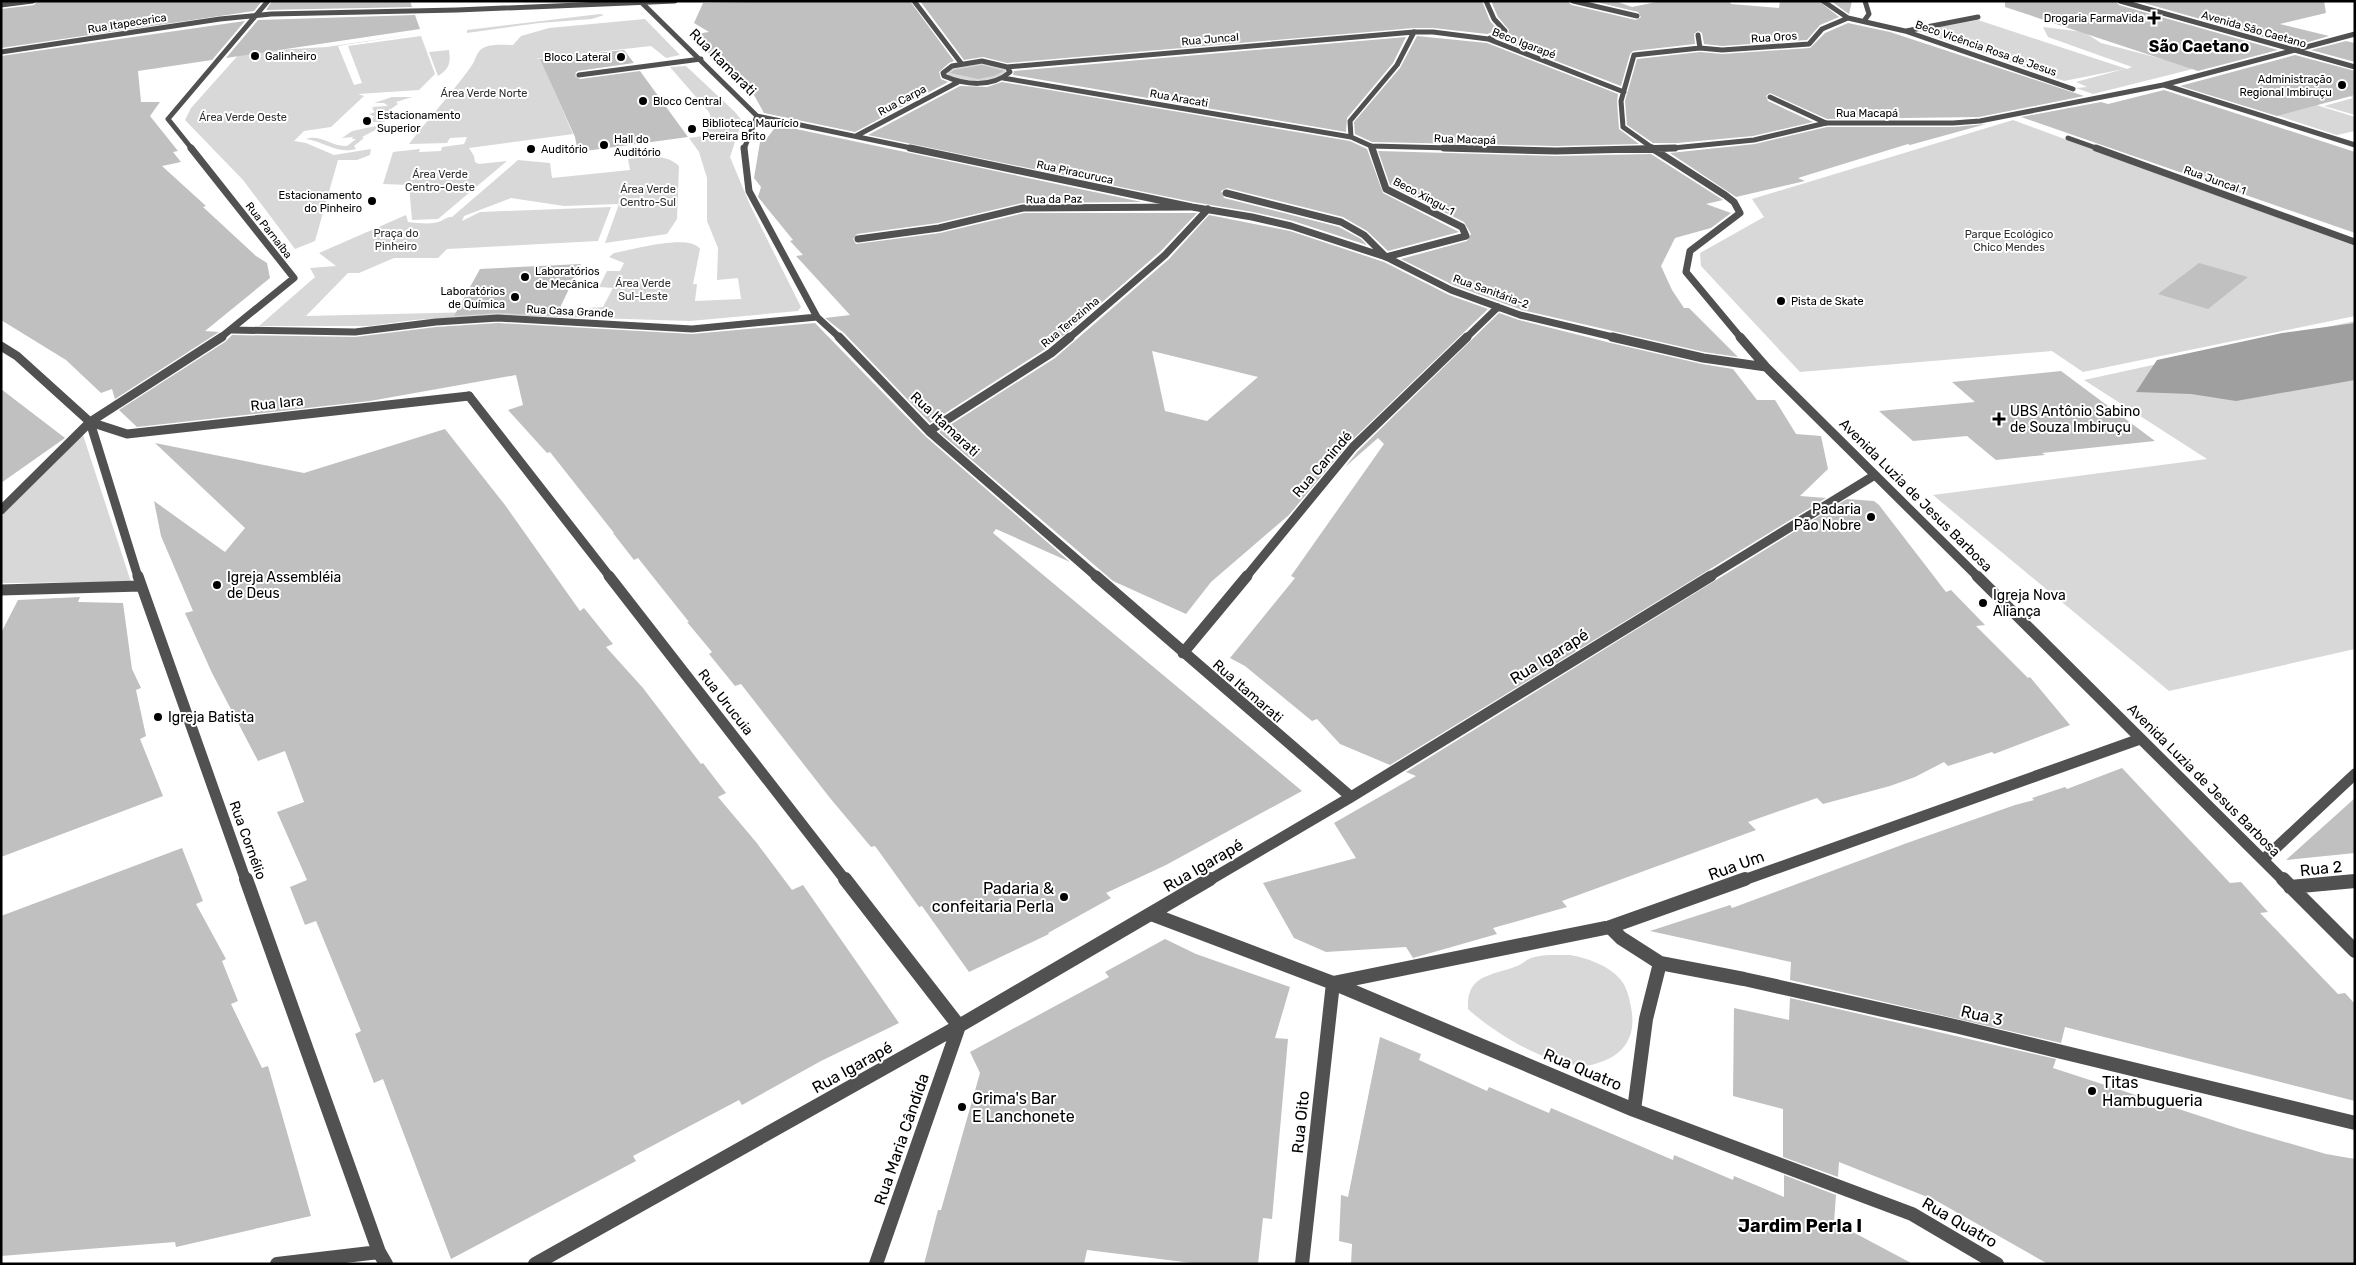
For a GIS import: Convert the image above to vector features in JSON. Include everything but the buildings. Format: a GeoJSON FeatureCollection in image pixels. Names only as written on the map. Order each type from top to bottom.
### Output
{"type":"FeatureCollection","features":[{"type":"Feature","properties":{"kind":"street"},"geometry":{"type":"LineString","coordinates":[[1,4],[33,1]]}},
{"type":"Feature","properties":{"kind":"street","name":"Rua Parnaíba"},"geometry":{"type":"LineString","coordinates":[[1,510],[90,422],[232,330],[294,278],[168,119],[268,1]]}},
{"type":"Feature","properties":{"kind":"street","name":"Rua Itapecerica"},"geometry":{"type":"LineString","coordinates":[[1,52],[256,15],[675,1]]}},
{"type":"Feature","properties":{"kind":"street"},"geometry":{"type":"LineString","coordinates":[[914,1],[959,58],[960,63],[948,68],[943,73],[944,76],[958,82],[977,83],[1003,78],[1010,72],[1007,67]]}},
{"type":"Feature","properties":{"kind":"street"},"geometry":{"type":"LineString","coordinates":[[1486,1],[1494,19],[1505,32],[1488,39]]}},
{"type":"Feature","properties":{"kind":"street"},"geometry":{"type":"LineString","coordinates":[[1573,1],[1637,16]]}},
{"type":"Feature","properties":{"kind":"street"},"geometry":{"type":"LineString","coordinates":[[1823,1],[1848,18],[1905,31]]}},
{"type":"Feature","properties":{"kind":"street"},"geometry":{"type":"LineString","coordinates":[[1864,21],[1869,14],[1868,5],[1865,1]]}},
{"type":"Feature","properties":{"kind":"street","name":"Avenida São Caetano"},"geometry":{"type":"LineString","coordinates":[[2120,1],[2355,67]]}},
{"type":"Feature","properties":{"kind":"street","name":"Rua Itamarati"},"geometry":{"type":"LineString","coordinates":[[641,2],[757,116],[744,149],[749,191],[817,316],[845,342],[929,431],[1182,653],[1351,797]]}},
{"type":"Feature","properties":{"kind":"street","name":"Beco Vicência Rosa de Jesus"},"geometry":{"type":"LineString","coordinates":[[1905,31],[1978,17]]}},
{"type":"Feature","properties":{"kind":"street","name":"Rua Oros"},"geometry":{"type":"LineString","coordinates":[[1624,92],[1634,55],[1700,48],[1722,50],[1809,44],[1822,29],[1848,18]]}},
{"type":"Feature","properties":{"kind":"street","name":"Beco Vicência Rosa de Jesus"},"geometry":{"type":"LineString","coordinates":[[1905,31],[2073,90]]}},
{"type":"Feature","properties":{"kind":"street"},"geometry":{"type":"LineString","coordinates":[[1351,137],[1350,121],[1397,64],[1414,32]]}},
{"type":"Feature","properties":{"kind":"street","name":"Rua Juncal"},"geometry":{"type":"LineString","coordinates":[[960,63],[992,62],[1007,67],[1414,32]]}},
{"type":"Feature","properties":{"kind":"street","name":"Beco Igarapé"},"geometry":{"type":"LineString","coordinates":[[1414,32],[1433,32],[1488,39],[1624,92]]}},
{"type":"Feature","properties":{"kind":"street","name":"Rua Macapá"},"geometry":{"type":"LineString","coordinates":[[1372,146],[1556,151],[1655,150],[1754,140],[1826,123],[1953,123],[1980,121],[2004,114],[2101,99],[2163,85],[2291,49],[2355,34]]}},
{"type":"Feature","properties":{"kind":"street"},"geometry":{"type":"LineString","coordinates":[[1698,35],[1700,48]]}},
{"type":"Feature","properties":{"kind":"street"},"geometry":{"type":"LineString","coordinates":[[580,75],[701,59]]}},
{"type":"Feature","properties":{"kind":"street","name":"Rua Aracati"},"geometry":{"type":"LineString","coordinates":[[1003,78],[1351,137],[1372,146]]}},
{"type":"Feature","properties":{"kind":"street","name":"Rua Carpa"},"geometry":{"type":"LineString","coordinates":[[856,136],[958,82]]}},
{"type":"Feature","properties":{"kind":"street"},"geometry":{"type":"LineString","coordinates":[[2163,85],[2355,145]]}},
{"type":"Feature","properties":{"kind":"street"},"geometry":{"type":"LineString","coordinates":[[1624,92],[1621,101],[1622,127],[1655,150]]}},
{"type":"Feature","properties":{"kind":"street"},"geometry":{"type":"LineString","coordinates":[[1770,97],[1826,123]]}},
{"type":"Feature","properties":{"kind":"street","name":"Rua Piracuruca"},"geometry":{"type":"LineString","coordinates":[[757,116],[1291,226],[1386,257]]}},
{"type":"Feature","properties":{"kind":"street","name":"Rua Juncal 1"},"geometry":{"type":"LineString","coordinates":[[2068,138],[2355,242]]}},
{"type":"Feature","properties":{"kind":"street","name":"Beco Xingu-1"},"geometry":{"type":"LineString","coordinates":[[1372,146],[1386,189],[1462,227],[1466,236],[1386,257]]}},
{"type":"Feature","properties":{"kind":"street","name":"Avenida Luzia de Jesus Barbosa"},"geometry":{"type":"LineString","coordinates":[[1655,150],[1725,195],[1734,202],[1740,213],[1690,251],[1686,272],[1766,366],[2355,951]]}},
{"type":"Feature","properties":{"kind":"street","name":"Rua Sanitária-2"},"geometry":{"type":"LineString","coordinates":[[1226,193],[1341,222],[1364,235],[1386,257],[1451,290],[1520,315],[1703,358],[1766,366]]}},
{"type":"Feature","properties":{"kind":"street","name":"Rua da Paz"},"geometry":{"type":"LineString","coordinates":[[858,239],[939,228],[1023,208],[1192,206]]}},
{"type":"Feature","properties":{"kind":"street","name":"Rua Terezinha"},"geometry":{"type":"LineString","coordinates":[[929,431],[1051,353],[1164,255],[1208,209]]}},
{"type":"Feature","properties":{"kind":"street","name":"Rua Canindé"},"geometry":{"type":"LineString","coordinates":[[1182,653],[1353,447],[1498,307]]}},
{"type":"Feature","properties":{"kind":"street","name":"Rua Casa Grande"},"geometry":{"type":"LineString","coordinates":[[232,330],[355,332],[436,322],[498,318],[692,329],[817,316]]}},
{"type":"Feature","properties":{"kind":"street"},"geometry":{"type":"LineString","coordinates":[[1,346],[17,356],[90,422]]}},
{"type":"Feature","properties":{"kind":"street","name":"Rua Iara"},"geometry":{"type":"LineString","coordinates":[[90,422],[127,434],[469,396]]}},
{"type":"Feature","properties":{"kind":"street","name":"Rua Urucuia"},"geometry":{"type":"LineString","coordinates":[[469,396],[959,1026]]}},
{"type":"Feature","properties":{"kind":"street","name":"Rua Cornélio"},"geometry":{"type":"LineString","coordinates":[[90,422],[141,586],[382,1258]]}},
{"type":"Feature","properties":{"kind":"street","name":"Rua Igarapé"},"geometry":{"type":"LineString","coordinates":[[535,1264],[959,1026],[1351,797],[1875,476]]}},
{"type":"Feature","properties":{"kind":"street"},"geometry":{"type":"LineString","coordinates":[[1,590],[141,586]]}},
{"type":"Feature","properties":{"kind":"street","name":"Rua Um"},"geometry":{"type":"LineString","coordinates":[[1333,983],[1610,927],[2140,739]]}},
{"type":"Feature","properties":{"kind":"street"},"geometry":{"type":"LineString","coordinates":[[2263,860],[2355,774]]}},
{"type":"Feature","properties":{"kind":"street","name":"Rua 2"},"geometry":{"type":"LineString","coordinates":[[2290,887],[2355,881]]}},
{"type":"Feature","properties":{"kind":"street","name":"Rua Quatro"},"geometry":{"type":"LineString","coordinates":[[1151,914],[1333,983],[1634,1110],[1912,1214],[1997,1264]]}},
{"type":"Feature","properties":{"kind":"street","name":"Rua 3"},"geometry":{"type":"LineString","coordinates":[[1610,927],[1621,938],[1660,963],[1744,979],[1959,1027],[2355,1123]]}},
{"type":"Feature","properties":{"kind":"street"},"geometry":{"type":"LineString","coordinates":[[1634,1110],[1646,1019],[1660,963]]}},
{"type":"Feature","properties":{"kind":"street","name":"Rua Oito"},"geometry":{"type":"LineString","coordinates":[[1302,1264],[1333,983]]}},
{"type":"Feature","properties":{"kind":"street","name":"Rua Maria Cândida"},"geometry":{"type":"LineString","coordinates":[[876,1264],[959,1026]]}},
{"type":"Feature","properties":{"kind":"street"},"geometry":{"type":"LineString","coordinates":[[277,1264],[382,1258]]}},
{"type":"Feature","properties":{"kind":"green space"},"geometry":{"type":"Polygon","coordinates":[[[604,15],[592,19],[539,23],[467,33],[467,30],[604,15]]]}},
{"type":"Feature","properties":{"kind":"green space"},"geometry":{"type":"Polygon","coordinates":[[[645,19],[680,55],[666,58],[651,46],[535,59],[542,59],[574,69],[579,79],[551,83],[573,134],[469,148],[475,162],[479,164],[507,161],[438,219],[412,220],[409,185],[383,184],[393,152],[420,149],[419,152],[441,151],[442,147],[464,144],[467,137],[450,138],[447,143],[409,144],[463,78],[482,48],[491,45],[513,45],[521,36],[549,28],[645,19]]]}},
{"type":"Feature","properties":{"kind":"green space"},"geometry":{"type":"Polygon","coordinates":[[[1978,20],[2127,69],[2132,67],[2048,37],[2043,27],[2084,32],[2101,43],[2197,68],[2093,94],[2076,88],[2087,87],[2076,82],[2124,69],[2064,81],[1918,31],[1978,20]]]}},
{"type":"Feature","properties":{"kind":"green space","name":"Área Verde Oeste"},"geometry":{"type":"Polygon","coordinates":[[[421,33],[338,46],[354,85],[362,83],[348,46],[421,36],[435,74],[419,90],[358,94],[364,96],[331,127],[304,131],[294,141],[306,143],[334,155],[371,149],[370,155],[357,160],[338,160],[315,241],[295,249],[243,180],[185,120],[191,108],[241,52],[327,47],[421,33]]]}},
{"type":"Feature","properties":{"kind":"green space"},"geometry":{"type":"Polygon","coordinates":[[[449,50],[450,59],[448,65],[445,71],[438,76],[429,52],[449,50]]]}},
{"type":"Feature","properties":{"kind":"green space"},"geometry":{"type":"Polygon","coordinates":[[[986,63],[1005,69],[1006,72],[994,80],[986,81],[963,79],[949,76],[947,73],[952,67],[986,63]]]}},
{"type":"Feature","properties":{"kind":"green space"},"geometry":{"type":"Polygon","coordinates":[[[686,66],[735,112],[742,121],[730,157],[750,205],[801,307],[798,311],[690,321],[499,315],[414,320],[369,326],[259,326],[315,277],[310,268],[336,266],[319,253],[406,215],[408,222],[425,223],[433,223],[452,217],[518,160],[550,163],[552,178],[630,170],[628,159],[655,157],[668,159],[679,166],[677,219],[667,234],[605,243],[619,204],[564,206],[511,198],[464,216],[462,221],[480,212],[611,207],[598,241],[447,249],[438,258],[394,258],[359,273],[348,273],[306,316],[560,310],[603,307],[613,288],[599,287],[607,271],[620,271],[624,263],[609,257],[614,253],[673,242],[694,244],[700,249],[693,284],[697,284],[695,301],[741,299],[738,278],[717,280],[718,248],[707,221],[707,178],[699,152],[689,138],[709,135],[704,120],[711,118],[709,112],[670,67],[686,66]]]}},
{"type":"Feature","properties":{"kind":"green space"},"geometry":{"type":"Polygon","coordinates":[[[2226,77],[2355,117],[2355,131],[2337,135],[2186,86],[2226,77]]]}},
{"type":"Feature","properties":{"kind":"green space"},"geometry":{"type":"Polygon","coordinates":[[[2355,95],[2355,115],[2324,106],[2353,98],[2350,96],[2355,95]]]}},
{"type":"Feature","properties":{"kind":"green space"},"geometry":{"type":"Polygon","coordinates":[[[392,97],[412,97],[396,102],[398,104],[385,113],[394,116],[394,118],[382,122],[364,122],[375,117],[369,114],[375,112],[372,109],[374,108],[371,107],[388,106],[384,103],[374,103],[392,97]]]}},
{"type":"Feature","properties":{"kind":"green space","name":"Parque Ecológico Chico Mendes"},"geometry":{"type":"Polygon","coordinates":[[[2013,120],[2355,246],[2355,316],[2083,372],[2052,351],[1800,372],[1701,266],[1700,253],[1764,217],[1752,199],[2013,120]]]}},
{"type":"Feature","properties":{"kind":"green space"},"geometry":{"type":"Polygon","coordinates":[[[376,126],[381,127],[362,137],[364,138],[354,146],[356,149],[336,149],[306,139],[316,138],[336,145],[347,146],[356,139],[352,139],[353,137],[342,138],[352,131],[376,126]]]}},
{"type":"Feature","properties":{"kind":"green space"},"geometry":{"type":"Polygon","coordinates":[[[2355,321],[2355,649],[2169,691],[1933,495],[2207,459],[2084,380],[2355,321]]]}},
{"type":"Feature","properties":{"kind":"green space"},"geometry":{"type":"Polygon","coordinates":[[[83,435],[131,582],[1,583],[1,516],[83,435]]]}},
{"type":"Feature","properties":{"kind":"green space"},"geometry":{"type":"Polygon","coordinates":[[[1570,955],[1590,960],[1603,966],[1615,974],[1624,985],[1631,1007],[1632,1027],[1626,1044],[1614,1056],[1595,1064],[1564,1063],[1546,1057],[1510,1040],[1479,1019],[1468,1009],[1471,989],[1482,978],[1517,966],[1535,957],[1570,955]]]}},
{"type":"Feature","properties":{"kind":"shaded area"},"geometry":{"type":"Polygon","coordinates":[[[2355,323],[2355,380],[2236,401],[2191,394],[2136,392],[2157,360],[2282,333],[2355,323]]]}},
{"type":"Feature","properties":{"kind":"place","name":"Drogaria FarmaVida"},"geometry":{"type":"Point","coordinates":[2154,18]}},
{"type":"Feature","properties":{"kind":"place","name":"Galinheiro"},"geometry":{"type":"Point","coordinates":[255,56]}},
{"type":"Feature","properties":{"kind":"place","name":"Bloco Lateral"},"geometry":{"type":"Point","coordinates":[621,57]}},
{"type":"Feature","properties":{"kind":"place","name":"Administração Regional Imbiruçu"},"geometry":{"type":"Point","coordinates":[2342,85]}},
{"type":"Feature","properties":{"kind":"place","name":"Bloco Central"},"geometry":{"type":"Point","coordinates":[643,101]}},
{"type":"Feature","properties":{"kind":"place","name":"Estacionamento Superior"},"geometry":{"type":"Point","coordinates":[367,121]}},
{"type":"Feature","properties":{"kind":"place","name":"Biblioteca Maurício Pereira Brito"},"geometry":{"type":"Point","coordinates":[692,129]}},
{"type":"Feature","properties":{"kind":"place","name":"Hall do Auditório"},"geometry":{"type":"Point","coordinates":[604,145]}},
{"type":"Feature","properties":{"kind":"place","name":"Auditório"},"geometry":{"type":"Point","coordinates":[531,149]}},
{"type":"Feature","properties":{"kind":"place","name":"Estacionamento do Pinheiro"},"geometry":{"type":"Point","coordinates":[372,201]}},
{"type":"Feature","properties":{"kind":"place","name":"Laboratórios de Mecânica"},"geometry":{"type":"Point","coordinates":[525,277]}},
{"type":"Feature","properties":{"kind":"place","name":"Laboratórios de Química"},"geometry":{"type":"Point","coordinates":[515,297]}},
{"type":"Feature","properties":{"kind":"place","name":"Pista de Skate"},"geometry":{"type":"Point","coordinates":[1781,301]}},
{"type":"Feature","properties":{"kind":"place","name":"UBS Antônio Sabino de Souza Imbiruçu"},"geometry":{"type":"Point","coordinates":[1999,419]}},
{"type":"Feature","properties":{"kind":"place","name":"Padaria Pão Nobre"},"geometry":{"type":"Point","coordinates":[1871,517]}},
{"type":"Feature","properties":{"kind":"place","name":"Igreja Assembléia de Deus"},"geometry":{"type":"Point","coordinates":[217,585]}},
{"type":"Feature","properties":{"kind":"place","name":"Igreja Nova Aliança"},"geometry":{"type":"Point","coordinates":[1983,603]}},
{"type":"Feature","properties":{"kind":"place","name":"Igreja Batista"},"geometry":{"type":"Point","coordinates":[158,717]}},
{"type":"Feature","properties":{"kind":"place","name":"Padaria & confeitaria Perla"},"geometry":{"type":"Point","coordinates":[1064,897]}},
{"type":"Feature","properties":{"kind":"place","name":"Titas Hambugueria"},"geometry":{"type":"Point","coordinates":[2092,1091]}},
{"type":"Feature","properties":{"kind":"place","name":"Grima's Bar E Lanchonete"},"geometry":{"type":"Point","coordinates":[962,1107]}},
{"type":"Feature","properties":{"kind":"district","name":"São Caetano"},"geometry":{"type":"Point","coordinates":[2199,46]}},
{"type":"Feature","properties":{"kind":"district","name":"Jardim Perla I"},"geometry":{"type":"Point","coordinates":[1800,1226]}},
{"type":"Feature","properties":{"kind":"park label","name":"Área Verde Norte"},"geometry":{"type":"Point","coordinates":[484,93]}},
{"type":"Feature","properties":{"kind":"park label","name":"Área Verde Centro-Oeste"},"geometry":{"type":"Point","coordinates":[440,180]}},
{"type":"Feature","properties":{"kind":"park label","name":"Área Verde Centro-Sul"},"geometry":{"type":"Point","coordinates":[648,195]}},
{"type":"Feature","properties":{"kind":"park label","name":"Praça do Pinheiro"},"geometry":{"type":"Point","coordinates":[396,239]}},
{"type":"Feature","properties":{"kind":"park label","name":"Área Verde Sul-Leste"},"geometry":{"type":"Point","coordinates":[643,289]}}]}
